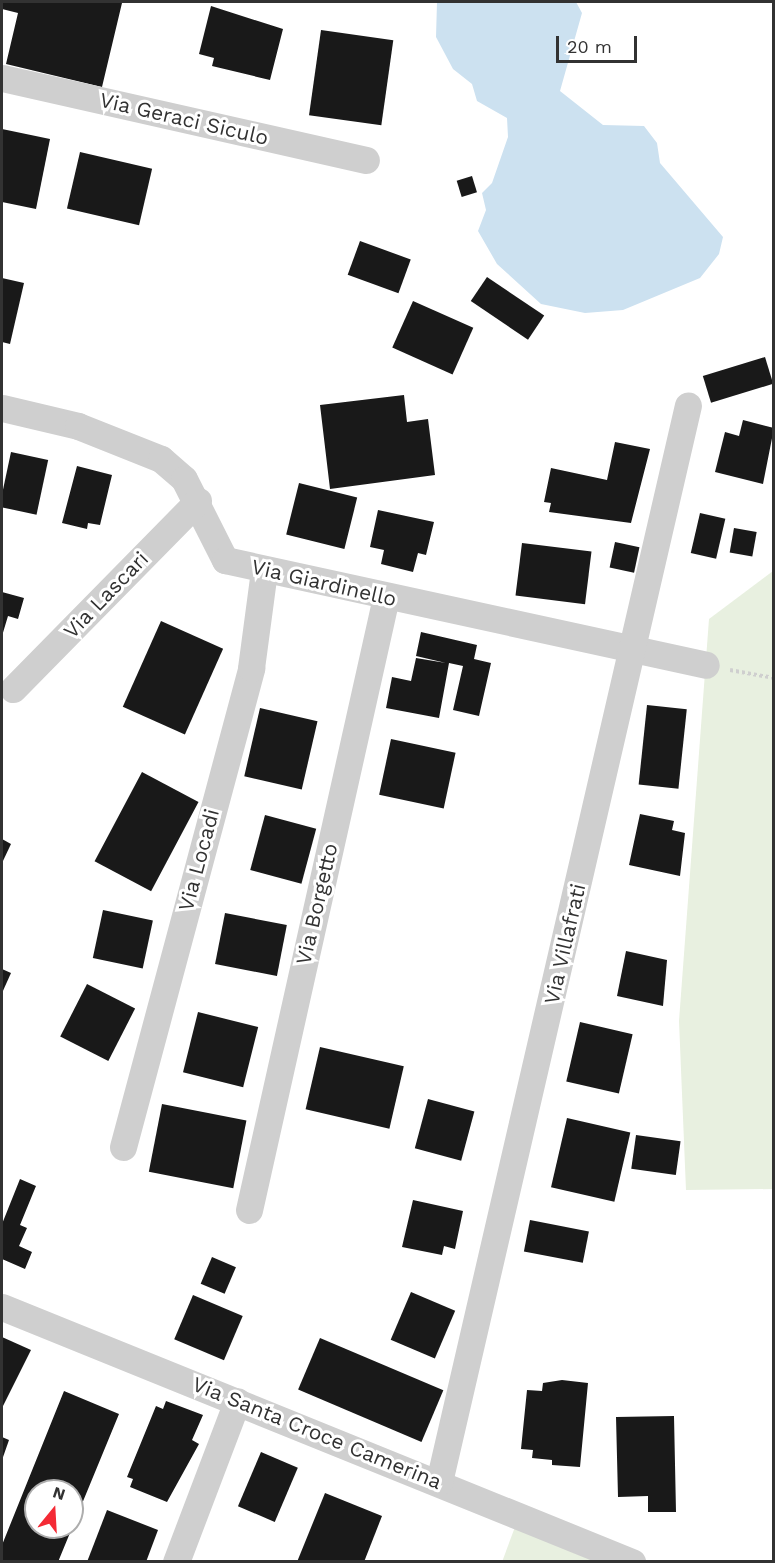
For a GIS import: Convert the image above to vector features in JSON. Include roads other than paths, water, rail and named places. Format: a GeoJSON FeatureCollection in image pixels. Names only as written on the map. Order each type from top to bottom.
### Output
{"type":"FeatureCollection","features":[{"type":"Feature","properties":{"kind":"street","name":"Via Geraci Siculo"},"geometry":{"type":"LineString","coordinates":[[2,78],[366,159]]}},
{"type":"Feature","properties":{"kind":"street","name":"Via Villafrati"},"geometry":{"type":"LineString","coordinates":[[439,1482],[633,652],[688,405]]}},
{"type":"Feature","properties":{"kind":"street","name":"Via Giardinello"},"geometry":{"type":"LineString","coordinates":[[2,408],[78,426],[161,459],[198,501],[225,560],[264,571],[633,652],[706,665]]}},
{"type":"Feature","properties":{"kind":"street","name":"Via Lascari"},"geometry":{"type":"LineString","coordinates":[[13,689],[198,501]]}},
{"type":"Feature","properties":{"kind":"street","name":"Via Locadi"},"geometry":{"type":"LineString","coordinates":[[123,1147],[251,668],[264,571]]}},
{"type":"Feature","properties":{"kind":"street","name":"Via Borgetto"},"geometry":{"type":"LineString","coordinates":[[249,1210],[386,597]]}},
{"type":"Feature","properties":{"kind":"street","name":"Via Santa Croce Camerina"},"geometry":{"type":"LineString","coordinates":[[2,1307],[632,1562]]}},
{"type":"Feature","properties":{"kind":"street"},"geometry":{"type":"LineString","coordinates":[[176,1562],[237,1401]]}},
{"type":"Feature","properties":{"kind":"water"},"geometry":{"type":"Polygon","coordinates":[[[437,2],[576,2],[582,13],[560,91],[603,125],[644,126],[657,143],[660,163],[723,237],[719,254],[700,278],[623,310],[585,313],[541,304],[497,264],[478,231],[486,210],[482,193],[492,183],[508,137],[507,118],[477,101],[472,84],[453,69],[436,37],[437,2]]]}}]}
